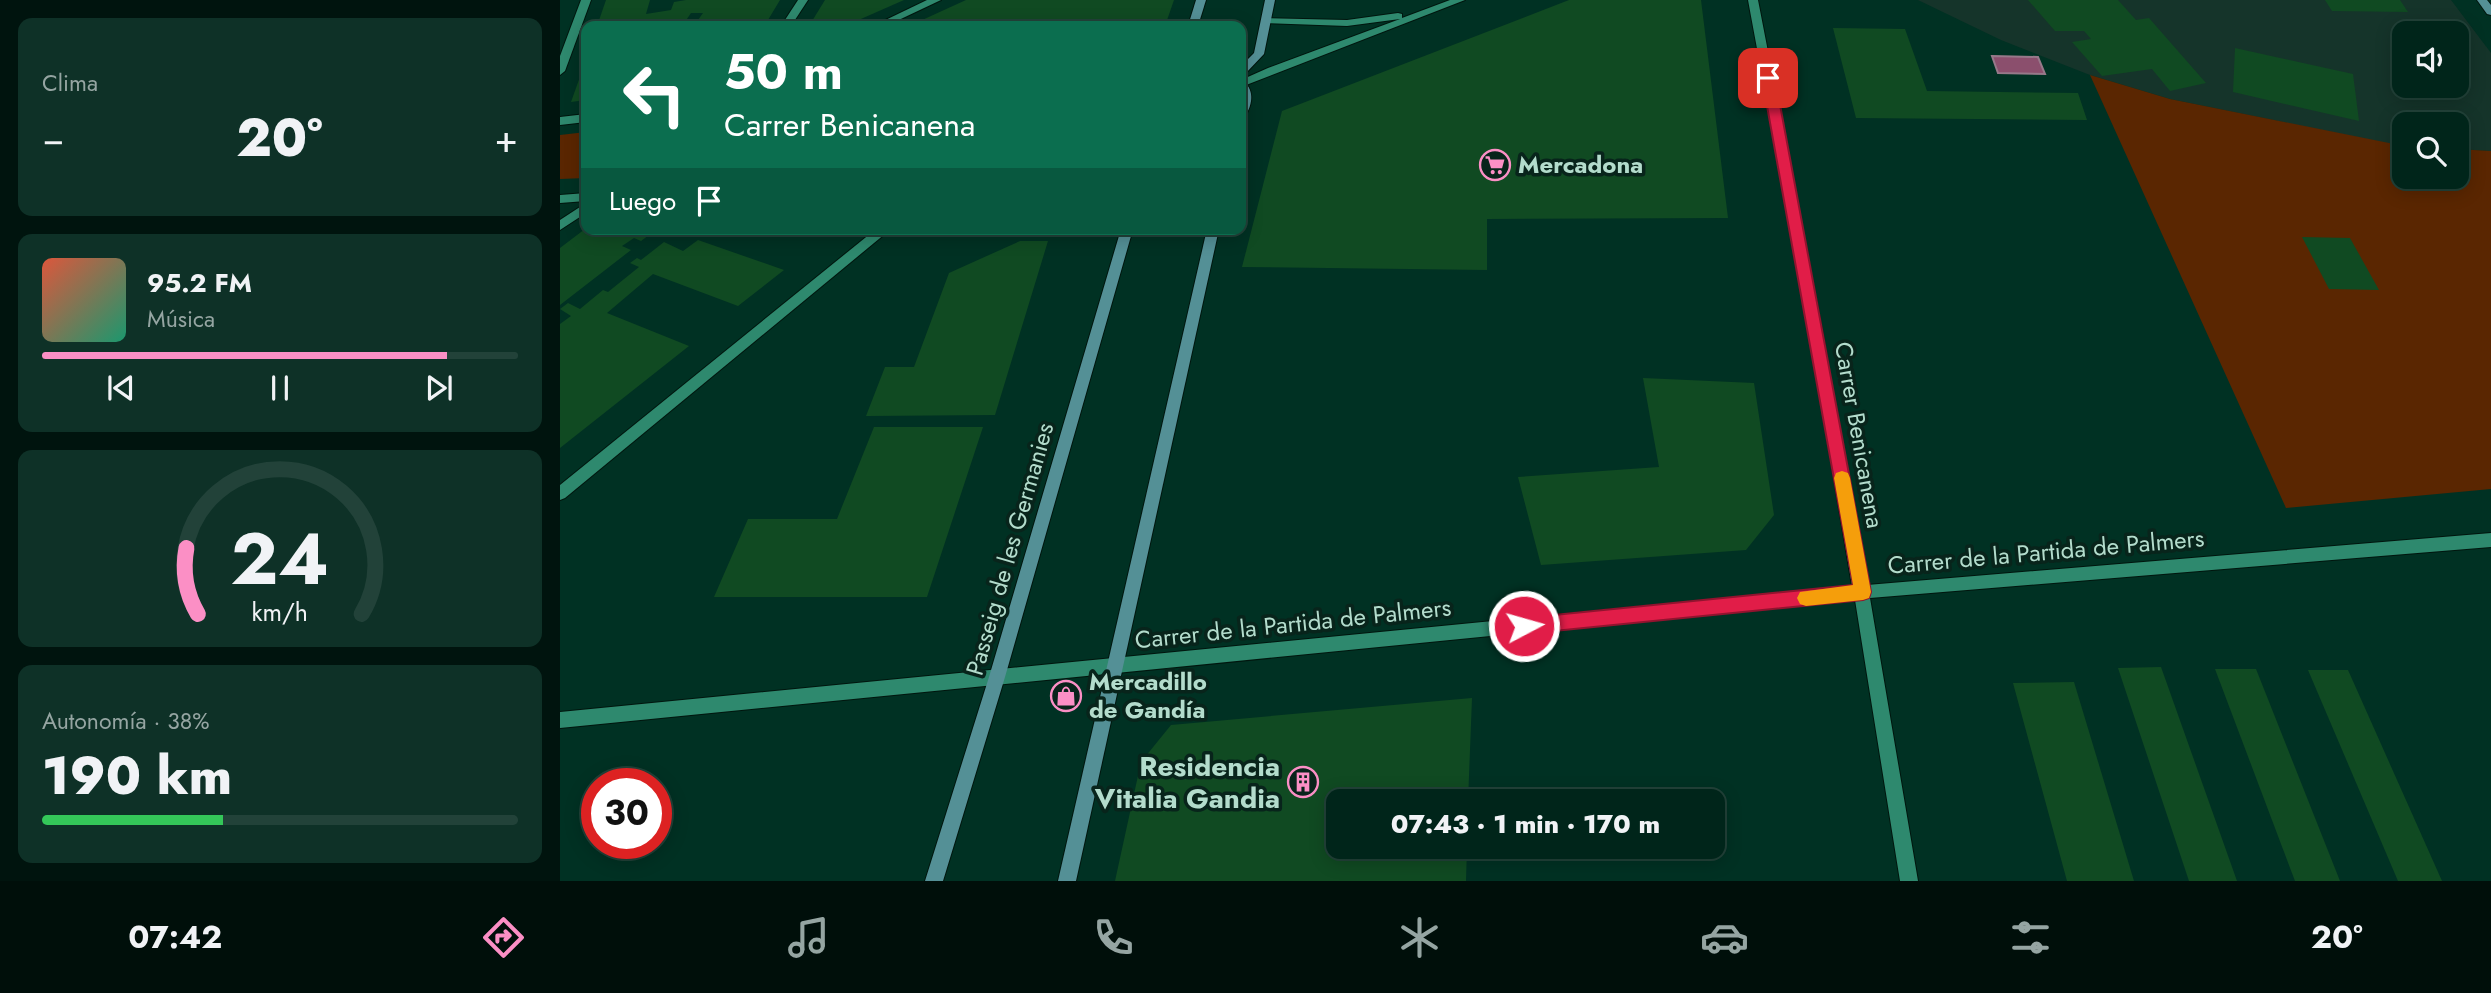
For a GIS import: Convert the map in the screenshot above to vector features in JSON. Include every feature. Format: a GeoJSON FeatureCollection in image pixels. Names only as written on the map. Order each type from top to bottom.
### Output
{"type":"FeatureCollection","features":[{"type":"Feature","properties":{"kind":"street"},"geometry":{"type":"LineString","coordinates":[[560,71],[586,0]]}},
{"type":"Feature","properties":{"kind":"street"},"geometry":{"type":"LineString","coordinates":[[789,21],[803,0]]}},
{"type":"Feature","properties":{"kind":"street"},"geometry":{"type":"LineString","coordinates":[[889,21],[936,0]]}},
{"type":"Feature","properties":{"kind":"street"},"geometry":{"type":"LineString","coordinates":[[1195,21],[1201,0]]}},
{"type":"Feature","properties":{"kind":"street"},"geometry":{"type":"LineString","coordinates":[[1246,67],[1259,54],[1270,0]]}},
{"type":"Feature","properties":{"kind":"street"},"geometry":{"type":"LineString","coordinates":[[1246,82],[1460,0]]}},
{"type":"Feature","properties":{"kind":"street","name":"Carrer Benicanena"},"geometry":{"type":"LineString","coordinates":[[1753,0],[1784,155],[1863,592],[1909,881]]}},
{"type":"Feature","properties":{"kind":"street"},"geometry":{"type":"LineString","coordinates":[[2482,0],[2491,12]]}},
{"type":"Feature","properties":{"kind":"street"},"geometry":{"type":"LineString","coordinates":[[1266,20],[1347,23],[1430,11]]}},
{"type":"Feature","properties":{"kind":"street"},"geometry":{"type":"LineString","coordinates":[[560,121],[581,119]]}},
{"type":"Feature","properties":{"kind":"street"},"geometry":{"type":"LineString","coordinates":[[560,199],[581,197]]}},
{"type":"Feature","properties":{"kind":"street"},"geometry":{"type":"LineString","coordinates":[[560,226],[581,211]]}},
{"type":"Feature","properties":{"kind":"street"},"geometry":{"type":"LineString","coordinates":[[560,494],[878,235]]}},
{"type":"Feature","properties":{"kind":"street","name":"Passeig de les Germanies"},"geometry":{"type":"LineString","coordinates":[[934,881],[997,677],[1125,235]]}},
{"type":"Feature","properties":{"kind":"street"},"geometry":{"type":"LineString","coordinates":[[1067,881],[1212,235]]}},
{"type":"Feature","properties":{"kind":"street","name":"Carrer de la Partida de Palmers"},"geometry":{"type":"LineString","coordinates":[[560,720],[1863,592],[2491,540]]}},
{"type":"Feature","properties":{"kind":"shaded area"},"geometry":{"type":"Polygon","coordinates":[[[1918,0],[2451,0],[2467,21],[2392,21],[2392,98],[2469,98],[2469,24],[2491,53],[2491,151],[2469,150],[2469,112],[2392,112],[2392,144],[2170,99],[2090,75],[2001,40],[1918,0]]]}},
{"type":"Feature","properties":{"kind":"shaded area"},"geometry":{"type":"Polygon","coordinates":[[[1992,56],[2038,57],[2045,74],[1998,73],[1992,56]]]}},
{"type":"Feature","properties":{"kind":"shaded area"},"geometry":{"type":"Polygon","coordinates":[[[2090,75],[2170,99],[2392,144],[2392,189],[2469,189],[2469,150],[2491,151],[2491,489],[2286,508],[2090,75]]]}},
{"type":"Feature","properties":{"kind":"shaded area"},"geometry":{"type":"Polygon","coordinates":[[[581,133],[581,178],[560,179],[560,135],[581,133]]]}},
{"type":"Feature","properties":{"kind":"building"},"geometry":{"type":"Polygon","coordinates":[[[606,0],[650,0],[646,14],[671,10],[674,2],[686,0],[780,0],[768,20],[698,20],[703,13],[691,13],[687,19],[680,21],[599,21],[606,0]]]}},
{"type":"Feature","properties":{"kind":"building"},"geometry":{"type":"Polygon","coordinates":[[[825,0],[904,0],[856,21],[812,21],[825,0]]]}},
{"type":"Feature","properties":{"kind":"building"},"geometry":{"type":"Polygon","coordinates":[[[966,0],[1174,0],[1167,21],[920,21],[966,0]]]}},
{"type":"Feature","properties":{"kind":"building","name":"Mercadona"},"geometry":{"type":"Polygon","coordinates":[[[1569,0],[1701,0],[1728,218],[1487,219],[1487,270],[1242,267],[1282,111],[1569,0]]]}},
{"type":"Feature","properties":{"kind":"building"},"geometry":{"type":"Polygon","coordinates":[[[2028,0],[2118,0],[2136,20],[2149,18],[2206,83],[2170,91],[2152,69],[2102,76],[2072,42],[2091,39],[2084,31],[2055,31],[2028,0]]]}},
{"type":"Feature","properties":{"kind":"building"},"geometry":{"type":"Polygon","coordinates":[[[2325,0],[2400,0],[2408,12],[2332,11],[2325,0]]]}},
{"type":"Feature","properties":{"kind":"building"},"geometry":{"type":"Polygon","coordinates":[[[1833,28],[1905,29],[1927,91],[2078,93],[2087,120],[1856,118],[1833,28]]]}},
{"type":"Feature","properties":{"kind":"building"},"geometry":{"type":"Polygon","coordinates":[[[2235,48],[2353,74],[2359,121],[2233,92],[2235,48]]]}},
{"type":"Feature","properties":{"kind":"building"},"geometry":{"type":"Polygon","coordinates":[[[581,74],[581,101],[571,102],[581,74]]]}},
{"type":"Feature","properties":{"kind":"building"},"geometry":{"type":"Polygon","coordinates":[[[581,232],[581,235],[649,235],[641,241],[634,238],[622,246],[631,250],[560,305],[560,248],[581,232]]]}},
{"type":"Feature","properties":{"kind":"building"},"geometry":{"type":"Polygon","coordinates":[[[2302,237],[2350,238],[2379,290],[2329,289],[2302,237]]]}},
{"type":"Feature","properties":{"kind":"building"},"geometry":{"type":"Polygon","coordinates":[[[698,240],[784,270],[738,306],[653,274],[607,313],[689,346],[560,448],[560,324],[571,316],[560,309],[568,303],[580,309],[603,290],[608,292],[639,267],[630,263],[637,258],[641,260],[664,242],[683,251],[698,240]]]}},
{"type":"Feature","properties":{"kind":"building"},"geometry":{"type":"Polygon","coordinates":[[[1020,241],[1048,241],[995,415],[866,416],[885,367],[914,367],[949,273],[1020,241]]]}},
{"type":"Feature","properties":{"kind":"building"},"geometry":{"type":"Polygon","coordinates":[[[1643,378],[1754,383],[1774,515],[1746,550],[1541,565],[1518,477],[1659,467],[1643,378]]]}},
{"type":"Feature","properties":{"kind":"building"},"geometry":{"type":"Polygon","coordinates":[[[874,427],[983,427],[927,597],[714,597],[748,519],[837,519],[874,427]]]}},
{"type":"Feature","properties":{"kind":"building"},"geometry":{"type":"Polygon","coordinates":[[[2161,667],[2237,881],[2189,881],[2118,668],[2161,667]]]}},
{"type":"Feature","properties":{"kind":"building"},"geometry":{"type":"Polygon","coordinates":[[[2215,669],[2256,669],[2340,881],[2295,881],[2215,669]]]}},
{"type":"Feature","properties":{"kind":"building"},"geometry":{"type":"Polygon","coordinates":[[[2308,670],[2348,670],[2442,881],[2398,881],[2308,670]]]}},
{"type":"Feature","properties":{"kind":"building"},"geometry":{"type":"Polygon","coordinates":[[[2074,682],[2134,881],[2067,881],[2013,683],[2074,682]]]}},
{"type":"Feature","properties":{"kind":"building","name":"Residencia Vitalia Gandia"},"geometry":{"type":"Polygon","coordinates":[[[1472,698],[1468,789],[1326,789],[1326,859],[1467,859],[1466,881],[1115,881],[1141,762],[1171,725],[1472,698]]]}},
{"type":"Feature","properties":{"kind":"slow traffic"},"geometry":{"type":"LineString","coordinates":[[1806,598],[1863,592],[1842,478]]}},
{"type":"Feature","properties":{"kind":"place","name":"Mercadona"},"geometry":{"type":"Point","coordinates":[1495,165]}},
{"type":"Feature","properties":{"kind":"place","name":"Mercadillo de Gandía"},"geometry":{"type":"Point","coordinates":[1066,696]}},
{"type":"Feature","properties":{"kind":"place","name":"Residencia Vitalia Gandia"},"geometry":{"type":"Point","coordinates":[1303,782]}},
{"type":"Feature","properties":{"kind":"route"},"geometry":{"type":"LineString","coordinates":[[1524,626],[1863,592],[1768,78]]}}]}
